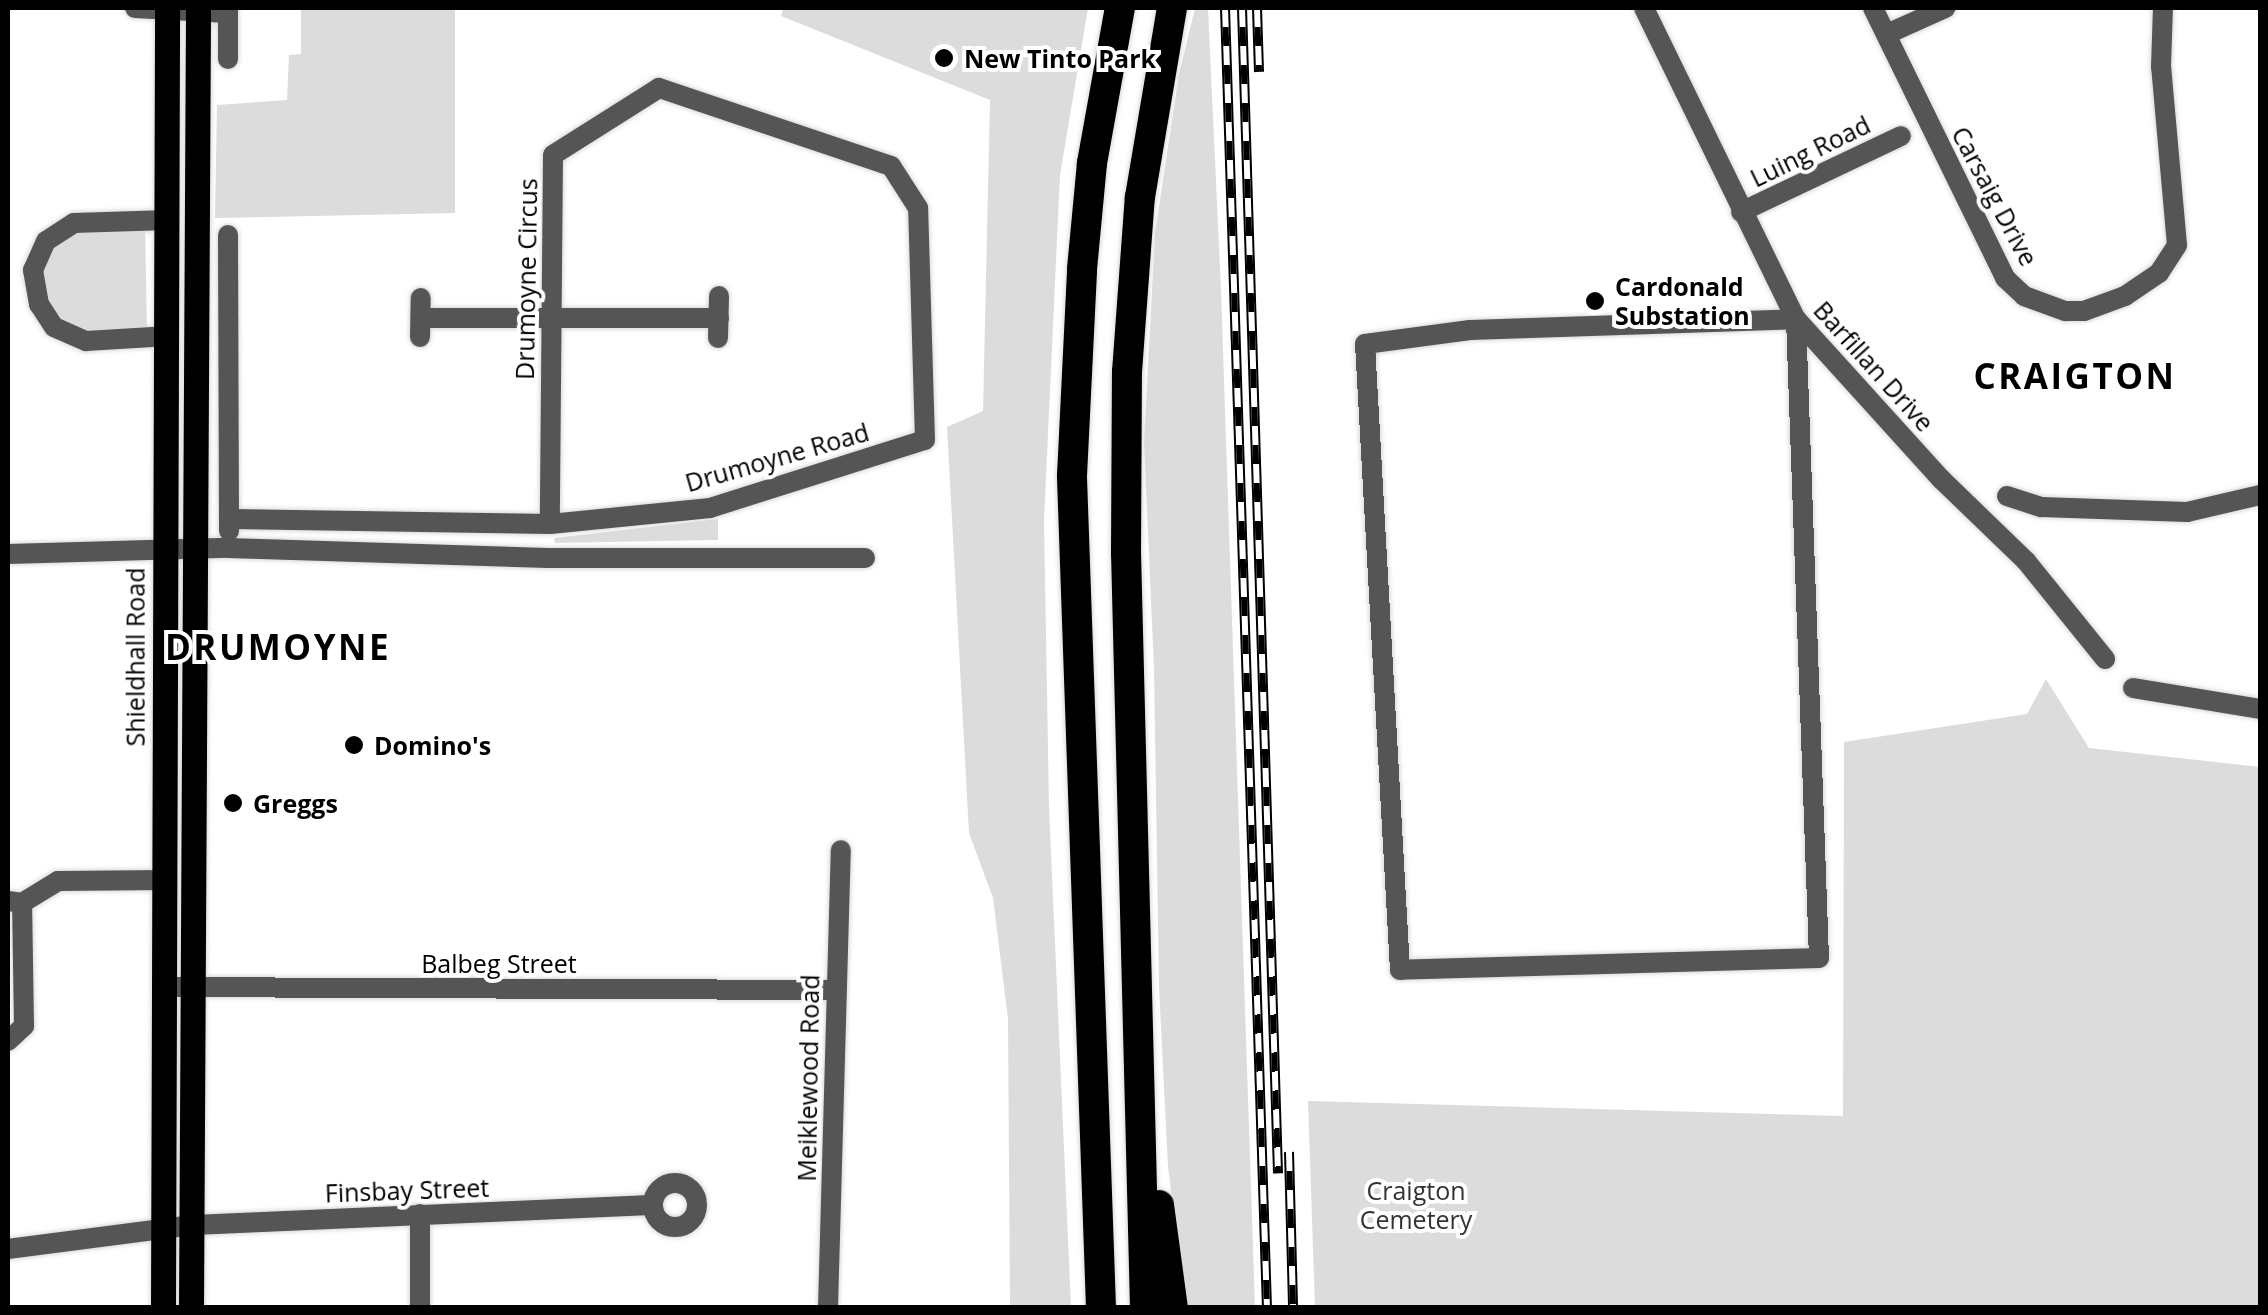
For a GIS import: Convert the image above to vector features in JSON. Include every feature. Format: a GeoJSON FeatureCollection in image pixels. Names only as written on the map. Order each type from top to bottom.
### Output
{"type":"FeatureCollection","features":[{"type":"Feature","properties":{"kind":"highway"},"geometry":{"type":"LineString","coordinates":[[1101,1308],[1072,476],[1082,269],[1092,163],[1120,8]]}},
{"type":"Feature","properties":{"kind":"highway"},"geometry":{"type":"LineString","coordinates":[[1144,1308],[1142,1063],[1127,622],[1126,372],[1140,197],[1172,8]]}},
{"type":"Feature","properties":{"kind":"highway"},"geometry":{"type":"LineString","coordinates":[[1142,1063],[1173,1308]]}},
{"type":"Feature","properties":{"kind":"main road","name":"Shieldhall Road"},"geometry":{"type":"LineString","coordinates":[[164,1308],[167,9]]}},
{"type":"Feature","properties":{"kind":"main road"},"geometry":{"type":"LineString","coordinates":[[192,1308],[198,10]]}},
{"type":"Feature","properties":{"kind":"street"},"geometry":{"type":"LineString","coordinates":[[135,8],[228,10],[228,59]]}},
{"type":"Feature","properties":{"kind":"street","name":"Barfillan Drive"},"geometry":{"type":"LineString","coordinates":[[1644,8],[1796,318],[1960,498],[2026,560],[2105,659]]}},
{"type":"Feature","properties":{"kind":"street","name":"Carsaig Drive"},"geometry":{"type":"LineString","coordinates":[[1874,8],[2005,278],[2024,296],[2048,306],[2084,310],[2142,285],[2159,273],[2177,246],[2161,67],[2163,8]]}},
{"type":"Feature","properties":{"kind":"street"},"geometry":{"type":"LineString","coordinates":[[1887,34],[1945,8]]}},
{"type":"Feature","properties":{"kind":"street","name":"Drumoyne Circus"},"geometry":{"type":"LineString","coordinates":[[550,524],[553,155],[659,88],[891,166],[918,208]]}},
{"type":"Feature","properties":{"kind":"street","name":"Luing Road"},"geometry":{"type":"LineString","coordinates":[[1742,212],[1901,136]]}},
{"type":"Feature","properties":{"kind":"street","name":"Drumoyne Road"},"geometry":{"type":"LineString","coordinates":[[230,520],[550,524],[710,508],[925,440],[918,208]]}},
{"type":"Feature","properties":{"kind":"street"},"geometry":{"type":"LineString","coordinates":[[168,220],[74,223],[46,241],[33,270],[39,304],[54,327],[86,341],[169,336]]}},
{"type":"Feature","properties":{"kind":"street"},"geometry":{"type":"LineString","coordinates":[[228,235],[228,548]]}},
{"type":"Feature","properties":{"kind":"street"},"geometry":{"type":"LineString","coordinates":[[421,318],[550,319],[718,328],[719,296]]}},
{"type":"Feature","properties":{"kind":"street"},"geometry":{"type":"LineString","coordinates":[[1796,318],[1820,958],[1400,970],[1366,344],[1470,330],[1796,318]]}},
{"type":"Feature","properties":{"kind":"street"},"geometry":{"type":"LineString","coordinates":[[2007,496],[2042,508],[2187,512],[2260,495]]}},
{"type":"Feature","properties":{"kind":"street"},"geometry":{"type":"LineString","coordinates":[[8,554],[166,553],[228,548],[548,558],[865,558]]}},
{"type":"Feature","properties":{"kind":"street"},"geometry":{"type":"LineString","coordinates":[[2133,688],[2260,709]]}},
{"type":"Feature","properties":{"kind":"street","name":"Meiklewood Road"},"geometry":{"type":"LineString","coordinates":[[828,1308],[834,990],[841,850]]}},
{"type":"Feature","properties":{"kind":"street"},"geometry":{"type":"LineString","coordinates":[[8,1041],[24,1026],[14,902],[58,881],[165,880]]}},
{"type":"Feature","properties":{"kind":"street","name":"Balbeg Street"},"geometry":{"type":"LineString","coordinates":[[164,987],[834,990]]}},
{"type":"Feature","properties":{"kind":"street","name":"Finsbay Street"},"geometry":{"type":"LineString","coordinates":[[8,1249],[192,1225],[653,1205]]}},
{"type":"Feature","properties":{"kind":"street"},"geometry":{"type":"LineString","coordinates":[[420,1214],[420,1308]]}},
{"type":"Feature","properties":{"kind":"green space"},"geometry":{"type":"Polygon","coordinates":[[[301,8],[455,8],[455,213],[215,218],[217,105],[287,100],[289,55],[301,54],[301,8]]]}},
{"type":"Feature","properties":{"kind":"green space"},"geometry":{"type":"Polygon","coordinates":[[[783,8],[1088,8],[1060,175],[1044,520],[1049,807],[1071,1307],[1010,1307],[1008,1019],[993,898],[969,833],[947,427],[983,411],[990,100],[781,16],[783,8]]]}},
{"type":"Feature","properties":{"kind":"green space"},"geometry":{"type":"Polygon","coordinates":[[[1195,8],[1208,8],[1255,1307],[1186,1307],[1168,1167],[1159,987],[1154,669],[1144,442],[1155,233],[1179,74],[1195,8]]]}},
{"type":"Feature","properties":{"kind":"green space"},"geometry":{"type":"Polygon","coordinates":[[[145,220],[147,335],[86,341],[39,304],[46,241],[74,223],[145,220]]]}},
{"type":"Feature","properties":{"kind":"green space"},"geometry":{"type":"Polygon","coordinates":[[[718,519],[718,540],[555,543],[554,538],[718,519]]]}},
{"type":"Feature","properties":{"kind":"green space","name":"Craigton Cemetery"},"geometry":{"type":"Polygon","coordinates":[[[2046,679],[2089,748],[2260,767],[2260,1307],[1315,1307],[1308,1101],[1843,1116],[1844,742],[2027,714],[2046,679]]]}},
{"type":"Feature","properties":{"kind":"railway"},"geometry":{"type":"LineString","coordinates":[[1225,8],[1267,1308]]}},
{"type":"Feature","properties":{"kind":"railway"},"geometry":{"type":"LineString","coordinates":[[1242,8],[1278,1173]]}},
{"type":"Feature","properties":{"kind":"railway"},"geometry":{"type":"LineString","coordinates":[[1257,8],[1259,72]]}},
{"type":"Feature","properties":{"kind":"railway"},"geometry":{"type":"LineString","coordinates":[[1289,1152],[1293,1308]]}},
{"type":"Feature","properties":{"kind":"place","name":"New Tinto Park"},"geometry":{"type":"Point","coordinates":[944,58]}},
{"type":"Feature","properties":{"kind":"place","name":"Cardonald Substation"},"geometry":{"type":"Point","coordinates":[1595,301]}},
{"type":"Feature","properties":{"kind":"place","name":"Domino's"},"geometry":{"type":"Point","coordinates":[354,745]}},
{"type":"Feature","properties":{"kind":"place","name":"Greggs"},"geometry":{"type":"Point","coordinates":[233,803]}},
{"type":"Feature","properties":{"kind":"district","name":"CRAIGTON"},"geometry":{"type":"Point","coordinates":[2075,376]}},
{"type":"Feature","properties":{"kind":"district","name":"DRUMOYNE"},"geometry":{"type":"Point","coordinates":[278,647]}}]}
